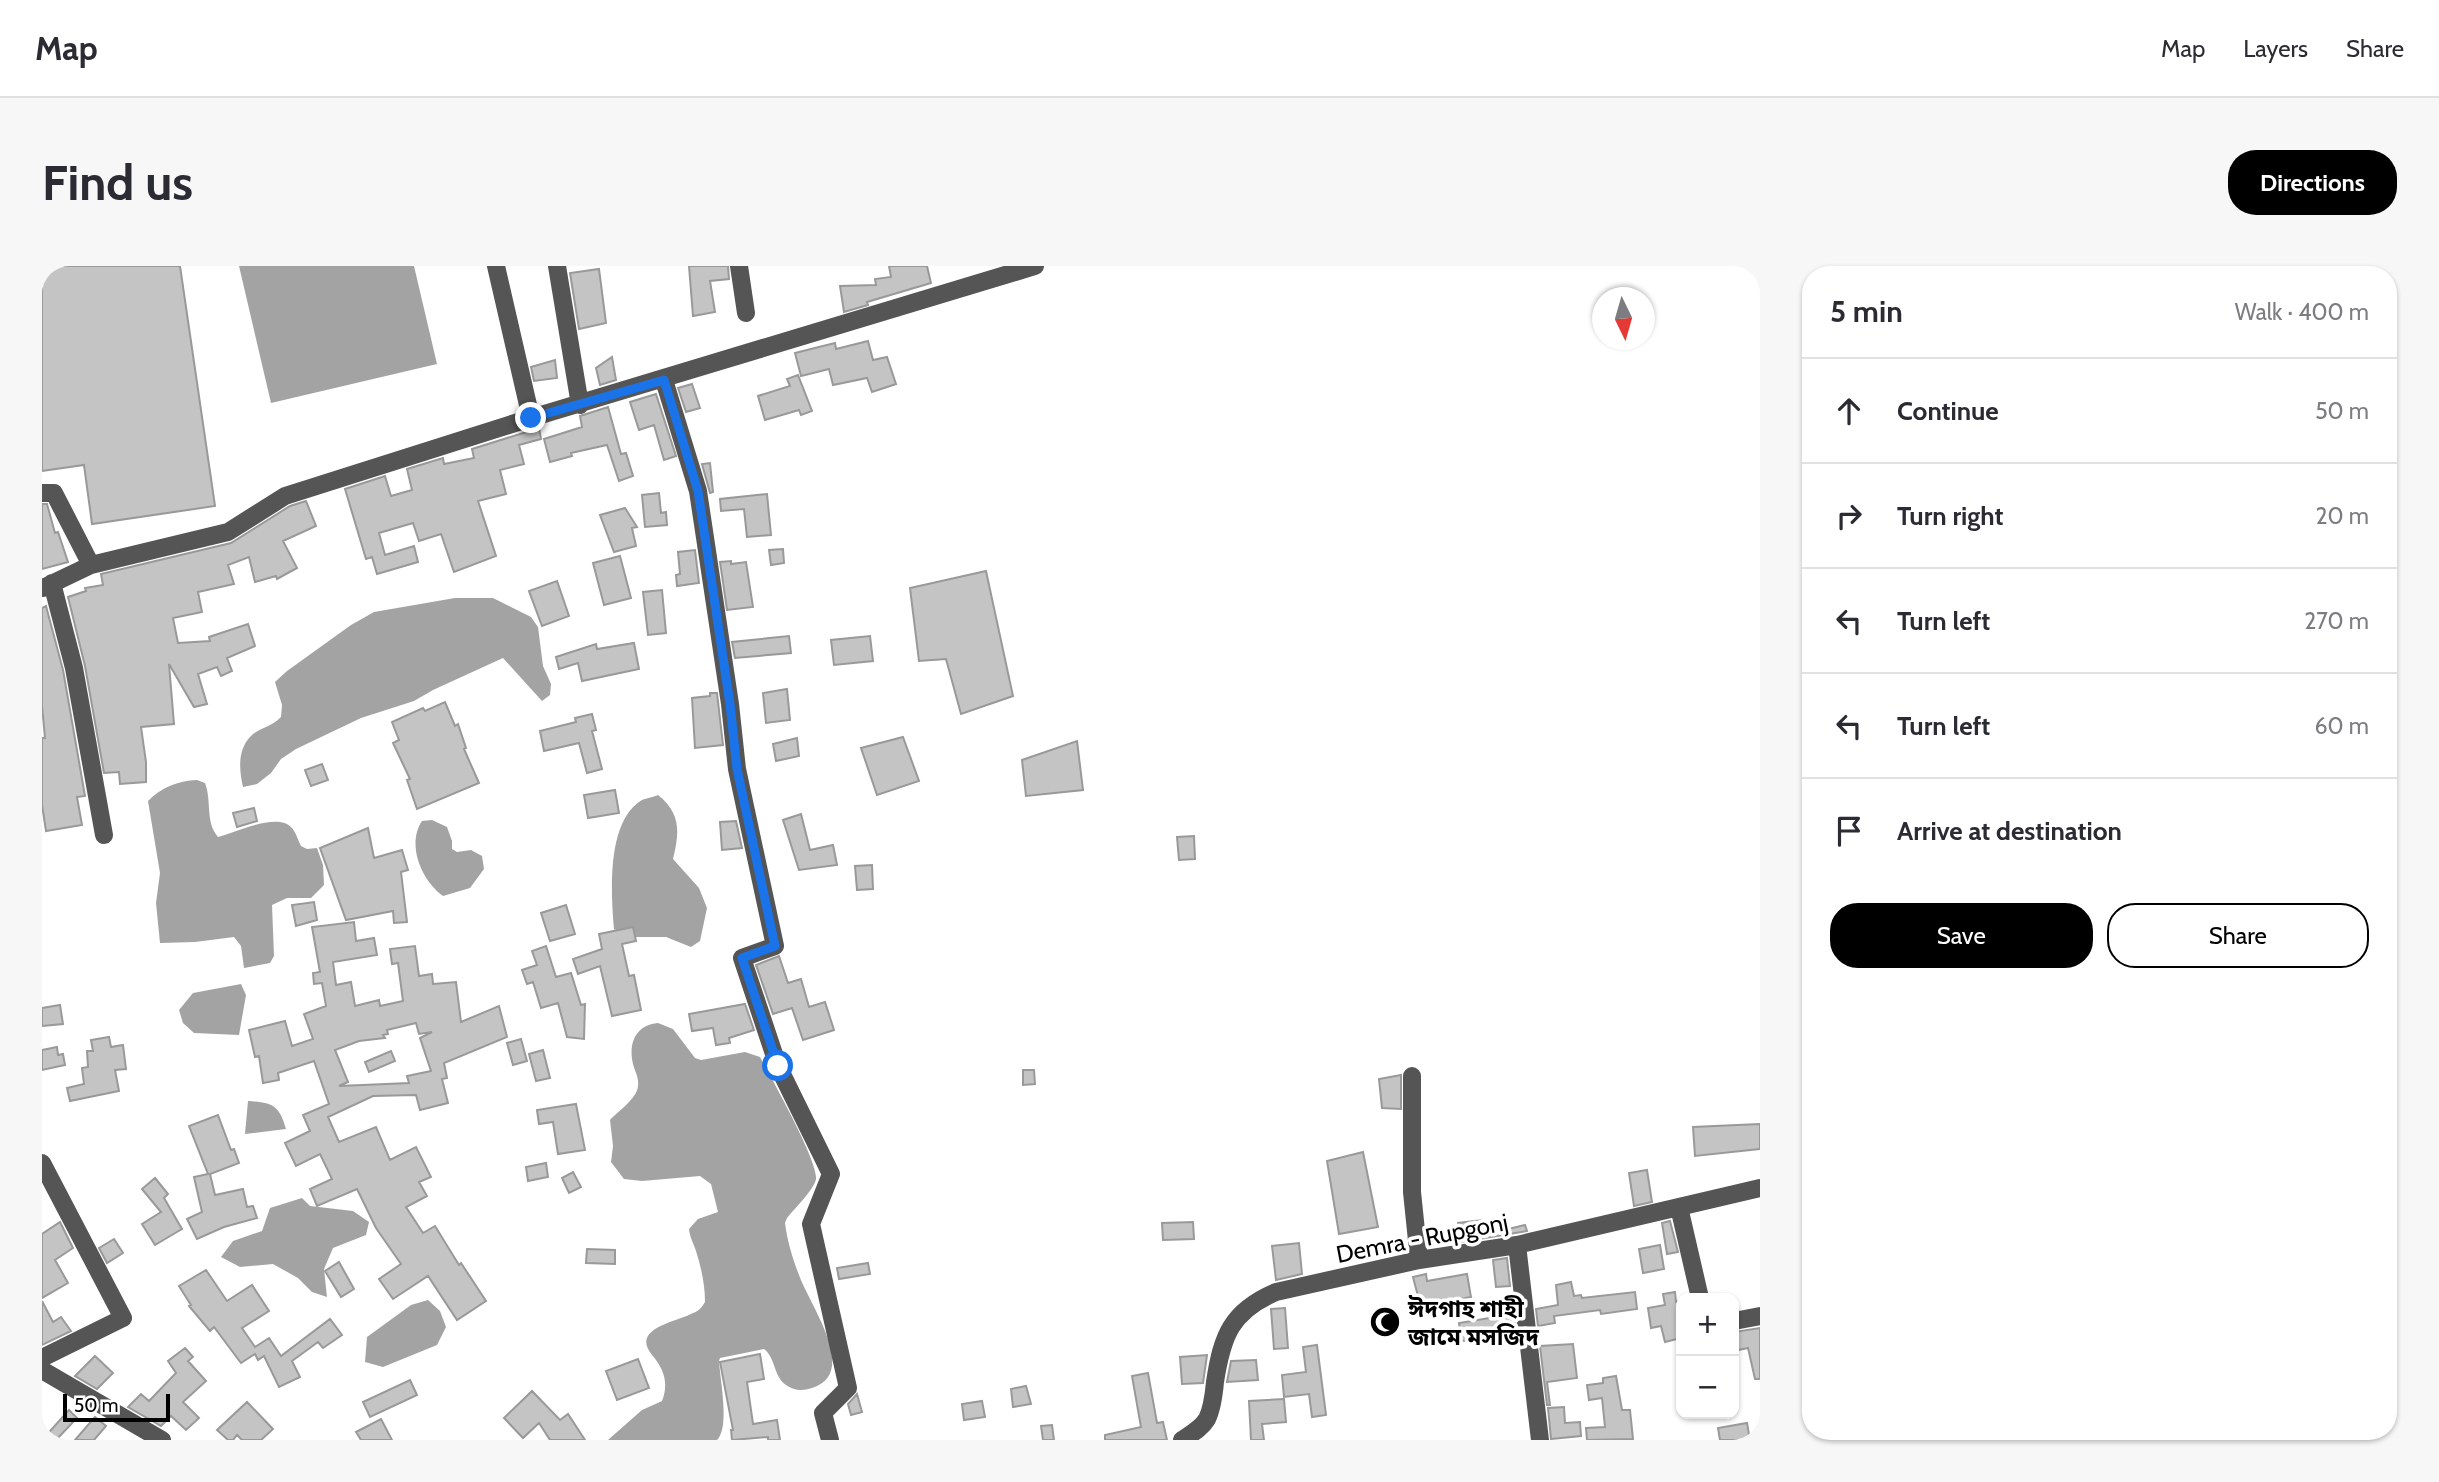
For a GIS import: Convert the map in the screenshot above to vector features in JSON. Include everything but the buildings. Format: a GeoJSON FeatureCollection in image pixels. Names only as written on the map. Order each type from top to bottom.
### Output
{"type":"FeatureCollection","features":[{"type":"Feature","properties":{"kind":"street"},"geometry":{"type":"LineString","coordinates":[[496,266],[531,418]]}},
{"type":"Feature","properties":{"kind":"street"},"geometry":{"type":"LineString","coordinates":[[557,266],[580,405]]}},
{"type":"Feature","properties":{"kind":"street"},"geometry":{"type":"LineString","coordinates":[[739,266],[746,313]]}},
{"type":"Feature","properties":{"kind":"street"},"geometry":{"type":"LineString","coordinates":[[104,835],[74,668],[47,586],[91,565],[228,532],[285,496],[531,418],[1035,266]]}},
{"type":"Feature","properties":{"kind":"street"},"geometry":{"type":"LineString","coordinates":[[664,380],[698,491],[737,769],[775,946],[742,958],[778,1066],[831,1174],[811,1224],[848,1388],[822,1413],[830,1440]]}},
{"type":"Feature","properties":{"kind":"street"},"geometry":{"type":"LineString","coordinates":[[42,493],[54,493],[91,565]]}},
{"type":"Feature","properties":{"kind":"street"},"geometry":{"type":"LineString","coordinates":[[1412,1076],[1412,1192],[1419,1260]]}},
{"type":"Feature","properties":{"kind":"street"},"geometry":{"type":"LineString","coordinates":[[42,1163],[123,1318],[42,1359]]}},
{"type":"Feature","properties":{"kind":"street","name":"Demra - Rupgonj"},"geometry":{"type":"LineString","coordinates":[[1182,1440],[1198,1430],[1208,1418],[1218,1360],[1227,1331],[1238,1315],[1262,1298],[1276,1292],[1419,1260],[1517,1245],[1760,1188]]}},
{"type":"Feature","properties":{"kind":"street"},"geometry":{"type":"LineString","coordinates":[[1679,1207],[1699,1293]]}},
{"type":"Feature","properties":{"kind":"street"},"geometry":{"type":"LineString","coordinates":[[1517,1245],[1540,1440]]}},
{"type":"Feature","properties":{"kind":"street"},"geometry":{"type":"LineString","coordinates":[[1739,1320],[1760,1316]]}},
{"type":"Feature","properties":{"kind":"street"},"geometry":{"type":"LineString","coordinates":[[42,1370],[162,1440]]}},
{"type":"Feature","properties":{"kind":"shaded area"},"geometry":{"type":"Polygon","coordinates":[[[239,266],[414,266],[437,364],[271,403],[239,266]]]}},
{"type":"Feature","properties":{"kind":"shaded area"},"geometry":{"type":"Polygon","coordinates":[[[455,598],[493,598],[531,617],[538,627],[543,666],[551,684],[550,695],[542,701],[503,658],[414,701],[361,718],[296,749],[281,759],[271,773],[257,784],[243,787],[240,766],[244,746],[253,734],[281,717],[282,705],[275,682],[287,671],[351,625],[374,612],[455,598]]]}},
{"type":"Feature","properties":{"kind":"shaded area"},"geometry":{"type":"Polygon","coordinates":[[[197,780],[205,783],[211,825],[218,837],[258,824],[280,822],[294,831],[301,846],[307,849],[317,848],[323,865],[324,885],[311,898],[287,898],[272,905],[274,956],[270,963],[244,968],[241,946],[234,937],[160,943],[156,903],[160,873],[148,801],[170,786],[197,780]]]}},
{"type":"Feature","properties":{"kind":"shaded area"},"geometry":{"type":"Polygon","coordinates":[[[658,795],[671,809],[677,825],[673,859],[699,888],[707,908],[700,941],[691,947],[666,937],[631,937],[614,929],[613,859],[622,824],[630,810],[642,800],[658,795]]]}},
{"type":"Feature","properties":{"kind":"shaded area"},"geometry":{"type":"Polygon","coordinates":[[[432,820],[447,827],[452,849],[457,852],[471,850],[482,856],[484,869],[470,888],[443,896],[423,872],[416,851],[417,830],[422,821],[432,820]]]}},
{"type":"Feature","properties":{"kind":"shaded area"},"geometry":{"type":"Polygon","coordinates":[[[241,984],[246,995],[239,1035],[194,1033],[183,1023],[179,1010],[193,993],[241,984]]]}},
{"type":"Feature","properties":{"kind":"shaded area"},"geometry":{"type":"Polygon","coordinates":[[[658,1023],[673,1029],[695,1058],[701,1060],[745,1052],[760,1057],[793,1120],[815,1170],[816,1179],[808,1194],[785,1223],[804,1288],[827,1337],[832,1353],[832,1368],[826,1380],[812,1388],[799,1390],[782,1381],[771,1357],[764,1349],[720,1358],[724,1414],[721,1434],[717,1440],[608,1440],[642,1410],[662,1401],[664,1377],[647,1346],[647,1338],[658,1327],[697,1311],[705,1302],[701,1269],[689,1229],[698,1219],[718,1212],[711,1184],[700,1176],[642,1181],[624,1179],[611,1162],[613,1146],[610,1120],[631,1100],[638,1086],[632,1056],[635,1036],[644,1027],[658,1023]]]}},
{"type":"Feature","properties":{"kind":"shaded area"},"geometry":{"type":"Polygon","coordinates":[[[248,1101],[273,1106],[280,1114],[286,1129],[245,1134],[248,1101]]]}},
{"type":"Feature","properties":{"kind":"shaded area"},"geometry":{"type":"Polygon","coordinates":[[[302,1198],[310,1206],[353,1211],[369,1222],[366,1235],[333,1248],[324,1269],[327,1297],[312,1292],[298,1278],[273,1264],[240,1267],[221,1257],[233,1241],[262,1231],[270,1208],[302,1198]]]}},
{"type":"Feature","properties":{"kind":"shaded area"},"geometry":{"type":"Polygon","coordinates":[[[428,1300],[440,1311],[446,1327],[437,1345],[383,1367],[365,1362],[367,1337],[411,1305],[428,1300]]]}},
{"type":"Feature","properties":{"kind":"place","name":"ঈদগাহ শাহী জামে মসজিদ"},"geometry":{"type":"Point","coordinates":[1385,1322]}},
{"type":"Feature","properties":{"kind":"route"},"geometry":{"type":"LineString","coordinates":[[531,418],[664,380],[698,491],[737,769],[775,946],[742,958],[778,1066]]}}]}
